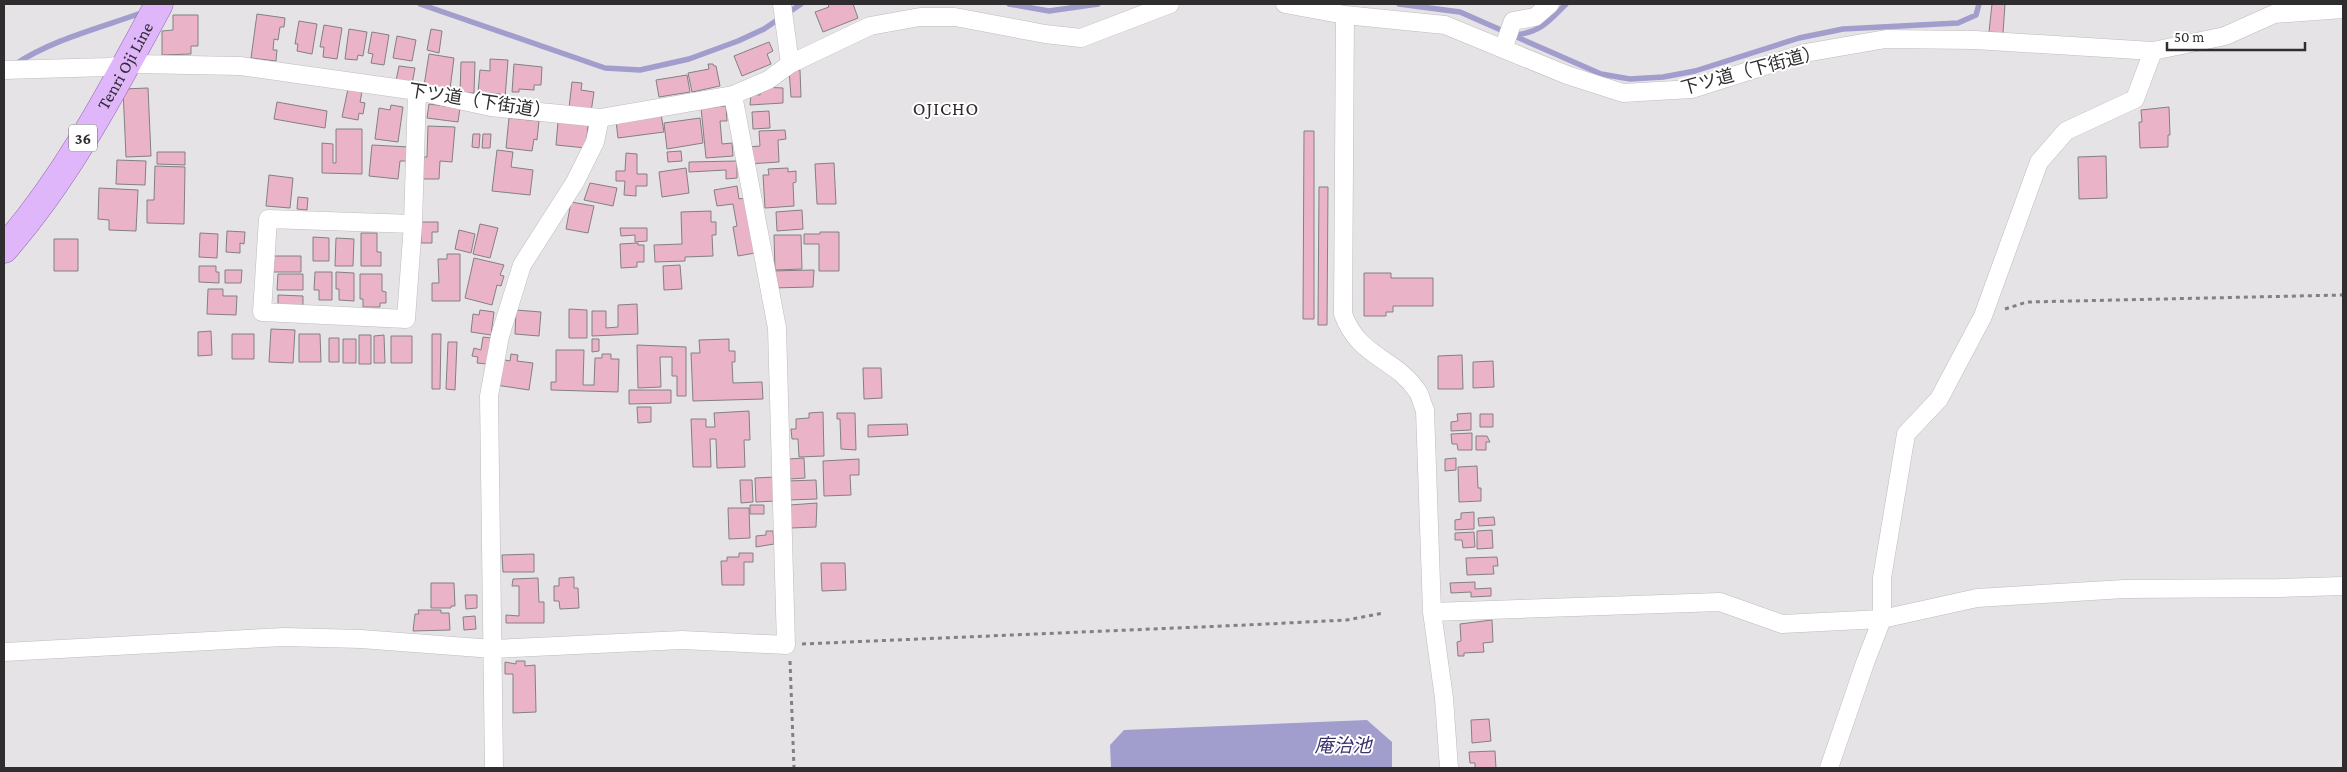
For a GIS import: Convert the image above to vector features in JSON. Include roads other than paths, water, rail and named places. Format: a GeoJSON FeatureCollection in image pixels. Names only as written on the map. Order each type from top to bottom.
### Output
{"type":"FeatureCollection","features":[{"type":"Feature","properties":{"kind":"main road","name":"Tenri Oji Line"},"geometry":{"type":"LineString","coordinates":[[4,249],[29,220],[72,158],[154,12]]}},
{"type":"Feature","properties":{"kind":"street"},"geometry":{"type":"LineString","coordinates":[[782,4],[790,64]]}},
{"type":"Feature","properties":{"kind":"street","name":"下ツ道（下街道）"},"geometry":{"type":"LineString","coordinates":[[4,70],[136,64],[240,66],[417,91],[491,107],[600,118],[733,95],[768,80],[790,64],[870,26],[920,17],[955,17],[1045,34],[1081,38],[1170,4]]}},
{"type":"Feature","properties":{"kind":"street","name":"下ツ道（下街道）"},"geometry":{"type":"LineString","coordinates":[[1285,4],[1345,15],[1445,25],[1567,75],[1623,92],[1692,89],[1805,53],[1886,39],[1975,40],[2153,50],[2225,36],[2274,14],[2343,10]]}},
{"type":"Feature","properties":{"kind":"street"},"geometry":{"type":"LineString","coordinates":[[1503,49],[1513,21],[1535,17],[1550,4]]}},
{"type":"Feature","properties":{"kind":"street"},"geometry":{"type":"LineString","coordinates":[[1345,15],[1343,314],[1349,331],[1359,343],[1406,378],[1418,393],[1424,410],[1432,612],[1444,698],[1449,768]]}},
{"type":"Feature","properties":{"kind":"street"},"geometry":{"type":"LineString","coordinates":[[1830,768],[1856,688],[1882,620],[1882,578],[1906,434],[1940,399],[1982,316],[2039,162],[2066,131],[2135,99],[2153,50]]}},
{"type":"Feature","properties":{"kind":"street"},"geometry":{"type":"LineString","coordinates":[[413,224],[268,219],[262,312],[406,319],[413,224],[417,91]]}},
{"type":"Feature","properties":{"kind":"street"},"geometry":{"type":"LineString","coordinates":[[4,652],[284,637],[361,639],[492,649],[682,640],[786,645],[777,328],[733,95]]}},
{"type":"Feature","properties":{"kind":"street"},"geometry":{"type":"LineString","coordinates":[[494,768],[489,396],[500,336],[522,265],[575,182],[595,142],[600,118]]}},
{"type":"Feature","properties":{"kind":"street"},"geometry":{"type":"LineString","coordinates":[[1432,612],[1720,602],[1782,624],[1882,620],[1977,598],[2124,588],[2343,586]]}},
{"type":"Feature","properties":{"kind":"water","name":"庵治池"},"geometry":{"type":"Polygon","coordinates":[[[1367,720],[1392,742],[1392,768],[1111,768],[1110,745],[1124,730],[1367,720]]]}},
{"type":"Feature","properties":{"kind":"waterway"},"geometry":{"type":"LineString","coordinates":[[420,4],[605,68],[640,70],[689,59],[738,41],[764,29],[801,4]]}},
{"type":"Feature","properties":{"kind":"waterway"},"geometry":{"type":"LineString","coordinates":[[1009,4],[1049,11],[1098,4]]}},
{"type":"Feature","properties":{"kind":"waterway"},"geometry":{"type":"LineString","coordinates":[[1399,4],[1460,12],[1601,74],[1630,79],[1663,77],[1695,71],[1799,38],[1843,29],[1958,23],[1976,15],[1979,4]]}},
{"type":"Feature","properties":{"kind":"waterway"},"geometry":{"type":"LineString","coordinates":[[1515,35],[1538,29],[1566,4]]}},
{"type":"Feature","properties":{"kind":"waterway"},"geometry":{"type":"LineString","coordinates":[[14,65],[61,41],[144,12]]}},
{"type":"Feature","properties":{"kind":"district","name":"OJICHO"},"geometry":{"type":"Point","coordinates":[946,108]}}]}
